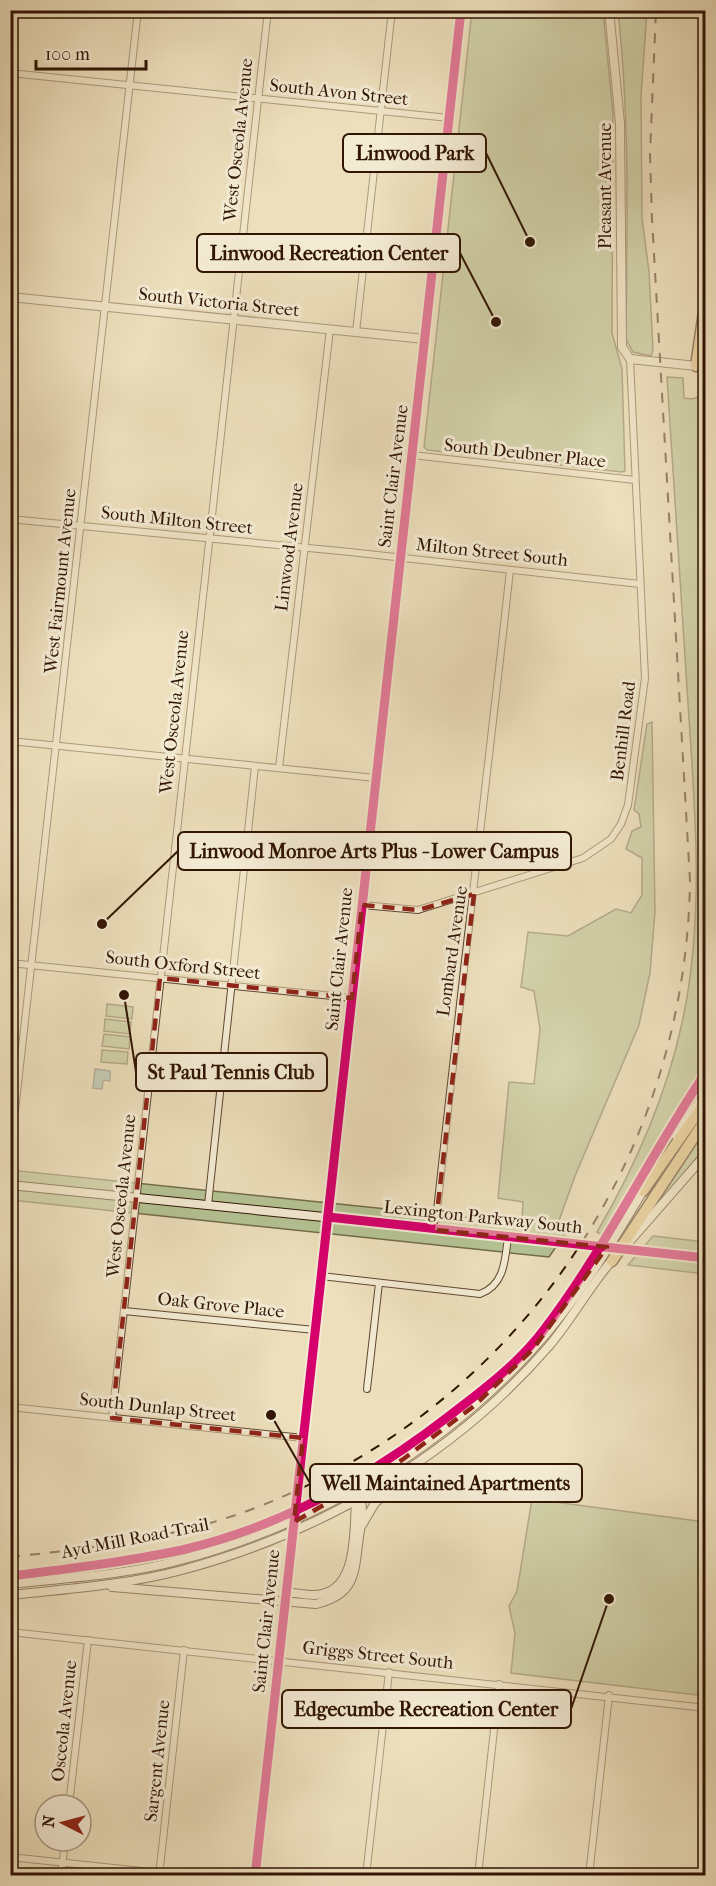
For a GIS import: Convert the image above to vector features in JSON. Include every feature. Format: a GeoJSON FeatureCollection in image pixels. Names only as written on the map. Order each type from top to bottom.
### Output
{"type":"FeatureCollection","features":[{"type":"Feature","properties":{"kind":"highway"},"geometry":{"type":"LineString","coordinates":[[701,367],[705,299]]}},
{"type":"Feature","properties":{"kind":"highway"},"geometry":{"type":"LineString","coordinates":[[643,1191],[705,1101]]}},
{"type":"Feature","properties":{"kind":"highway"},"geometry":{"type":"LineString","coordinates":[[612,1261],[705,1119]]}},
{"type":"Feature","properties":{"kind":"main road"},"geometry":{"type":"LineString","coordinates":[[10,1584],[112,1573],[180,1560],[256,1537],[292,1523],[356,1489],[446,1428],[492,1390],[530,1352],[588,1278],[705,1092]]}},
{"type":"Feature","properties":{"kind":"main road"},"geometry":{"type":"LineString","coordinates":[[10,1595],[97,1585],[181,1570],[257,1547],[358,1500],[396,1478],[489,1406],[548,1347],[612,1261],[647,1225],[705,1154]]}},
{"type":"Feature","properties":{"kind":"main road","name":"Lexington Parkway South"},"geometry":{"type":"LineString","coordinates":[[10,1185],[705,1258]]}},
{"type":"Feature","properties":{"kind":"main road"},"geometry":{"type":"LineString","coordinates":[[360,1528],[375,1503],[434,1450]]}},
{"type":"Feature","properties":{"kind":"main road"},"geometry":{"type":"LineString","coordinates":[[285,1597],[316,1604],[331,1600],[343,1591],[354,1573],[360,1528],[356,1489]]}},
{"type":"Feature","properties":{"kind":"main road"},"geometry":{"type":"LineString","coordinates":[[97,1585],[285,1597],[326,1593],[345,1577],[349,1565],[358,1500]]}},
{"type":"Feature","properties":{"kind":"street","name":"West Fairmount Avenue"},"geometry":{"type":"LineString","coordinates":[[10,1155],[138,10]]}},
{"type":"Feature","properties":{"kind":"street","name":"West Osceola Avenue"},"geometry":{"type":"LineString","coordinates":[[112,1418],[268,10]]}},
{"type":"Feature","properties":{"kind":"street"},"geometry":{"type":"LineString","coordinates":[[356,332],[392,10]]}},
{"type":"Feature","properties":{"kind":"street","name":"Saint Clair Avenue"},"geometry":{"type":"LineString","coordinates":[[255,1875],[461,10]]}},
{"type":"Feature","properties":{"kind":"street","name":"Pleasant Avenue"},"geometry":{"type":"LineString","coordinates":[[609,10],[620,114],[621,343],[630,359]]}},
{"type":"Feature","properties":{"kind":"street","name":"South Avon Street"},"geometry":{"type":"LineString","coordinates":[[10,73],[448,118]]}},
{"type":"Feature","properties":{"kind":"street","name":"South Victoria Street"},"geometry":{"type":"LineString","coordinates":[[10,297],[425,339]]}},
{"type":"Feature","properties":{"kind":"street","name":"Linwood Avenue"},"geometry":{"type":"LineString","coordinates":[[279,768],[330,329]]}},
{"type":"Feature","properties":{"kind":"street"},"geometry":{"type":"LineString","coordinates":[[630,359],[701,367]]}},
{"type":"Feature","properties":{"kind":"street","name":"Benhill Road"},"geometry":{"type":"LineString","coordinates":[[362,905],[418,910],[474,894],[593,853],[611,839],[621,824],[628,805],[645,678],[630,359]]}},
{"type":"Feature","properties":{"kind":"street","name":"South Deubner Place"},"geometry":{"type":"LineString","coordinates":[[412,455],[636,480]]}},
{"type":"Feature","properties":{"kind":"street","name":"South Milton Street"},"geometry":{"type":"LineString","coordinates":[[10,519],[304,547]]}},
{"type":"Feature","properties":{"kind":"street","name":"Milton Street South"},"geometry":{"type":"LineString","coordinates":[[304,547],[640,584]]}},
{"type":"Feature","properties":{"kind":"street","name":"Lombard Avenue"},"geometry":{"type":"LineString","coordinates":[[435,1230],[463,964],[474,894],[510,570]]}},
{"type":"Feature","properties":{"kind":"street"},"geometry":{"type":"LineString","coordinates":[[10,741],[376,778]]}},
{"type":"Feature","properties":{"kind":"street"},"geometry":{"type":"LineString","coordinates":[[208,1205],[255,766]]}},
{"type":"Feature","properties":{"kind":"street","name":"South Oxford Street"},"geometry":{"type":"LineString","coordinates":[[10,963],[352,998]]}},
{"type":"Feature","properties":{"kind":"street","name":"Lexington Parkway South"},"geometry":{"type":"LineString","coordinates":[[321,1276],[480,1294],[491,1288],[502,1272],[508,1237]]}},
{"type":"Feature","properties":{"kind":"street"},"geometry":{"type":"LineString","coordinates":[[367,1389],[379,1283]]}},
{"type":"Feature","properties":{"kind":"street","name":"Oak Grove Place"},"geometry":{"type":"LineString","coordinates":[[124,1311],[315,1330]]}},
{"type":"Feature","properties":{"kind":"street","name":"South Dunlap Street"},"geometry":{"type":"LineString","coordinates":[[10,1407],[303,1438]]}},
{"type":"Feature","properties":{"kind":"street","name":"Griggs Street South"},"geometry":{"type":"LineString","coordinates":[[10,1632],[609,1695],[705,1708]]}},
{"type":"Feature","properties":{"kind":"street","name":"Osceola Avenue"},"geometry":{"type":"LineString","coordinates":[[70,1793],[88,1640]]}},
{"type":"Feature","properties":{"kind":"street","name":"Sargent Avenue"},"geometry":{"type":"LineString","coordinates":[[159,1874],[184,1650]]}},
{"type":"Feature","properties":{"kind":"street"},"geometry":{"type":"LineString","coordinates":[[366,1875],[389,1672]]}},
{"type":"Feature","properties":{"kind":"street"},"geometry":{"type":"LineString","coordinates":[[478,1875],[499,1684]]}},
{"type":"Feature","properties":{"kind":"street"},"geometry":{"type":"LineString","coordinates":[[589,1875],[609,1695]]}},
{"type":"Feature","properties":{"kind":"street"},"geometry":{"type":"LineString","coordinates":[[701,1875],[705,1832]]}},
{"type":"Feature","properties":{"kind":"street"},"geometry":{"type":"LineString","coordinates":[[62,1875],[64,1853]]}},
{"type":"Feature","properties":{"kind":"street"},"geometry":{"type":"LineString","coordinates":[[10,1857],[159,1874],[189,1875]]}},
{"type":"Feature","properties":{"kind":"highlighted area"},"geometry":{"type":"Polygon","coordinates":[[[474,894],[435,1230],[607,1247],[533,1349],[474,1406],[402,1460],[294,1522],[303,1438],[112,1418],[160,978],[352,998],[362,905],[418,910],[474,894]]]}},
{"type":"Feature","properties":{"kind":"green space"},"geometry":{"type":"Polygon","coordinates":[[[472,11],[603,11],[613,114],[612,333],[622,369],[625,471],[622,472],[427,450],[424,447],[472,11]]]}},
{"type":"Feature","properties":{"kind":"green space"},"geometry":{"type":"Polygon","coordinates":[[[618,11],[647,11],[641,96],[642,218],[649,272],[653,350],[651,356],[633,352],[626,339],[626,134],[618,11]]]}},
{"type":"Feature","properties":{"kind":"green space"},"geometry":{"type":"Polygon","coordinates":[[[667,377],[683,378],[684,398],[692,399],[704,395],[705,386],[705,1064],[602,1235],[597,1232],[648,1131],[667,1078],[682,1023],[694,944],[695,823],[667,377]]]}},
{"type":"Feature","properties":{"kind":"green space"},"geometry":{"type":"Polygon","coordinates":[[[652,722],[655,912],[650,973],[639,1025],[575,1176],[557,1226],[569,1228],[549,1257],[11,1200],[10,1170],[522,1223],[523,1202],[498,1198],[509,1082],[534,1084],[540,1029],[534,991],[521,987],[528,932],[568,936],[616,909],[631,913],[642,895],[642,858],[626,849],[632,831],[641,827],[639,814],[634,810],[647,724],[652,722]]]}},
{"type":"Feature","properties":{"kind":"green space"},"geometry":{"type":"Polygon","coordinates":[[[107,1004],[133,1007],[132,1019],[106,1016],[107,1004]]]}},
{"type":"Feature","properties":{"kind":"green space"},"geometry":{"type":"Polygon","coordinates":[[[105,1019],[131,1022],[130,1034],[104,1031],[105,1019]]]}},
{"type":"Feature","properties":{"kind":"green space"},"geometry":{"type":"Polygon","coordinates":[[[104,1034],[130,1037],[129,1049],[102,1046],[104,1034]]]}},
{"type":"Feature","properties":{"kind":"green space"},"geometry":{"type":"Polygon","coordinates":[[[102,1050],[128,1052],[127,1064],[101,1062],[102,1050]]]}},
{"type":"Feature","properties":{"kind":"green space"},"geometry":{"type":"Polygon","coordinates":[[[705,1124],[705,1147],[642,1226],[705,1124]]]}},
{"type":"Feature","properties":{"kind":"green space"},"geometry":{"type":"Polygon","coordinates":[[[653,1236],[705,1242],[705,1274],[628,1265],[653,1236]]]}},
{"type":"Feature","properties":{"kind":"green space"},"geometry":{"type":"Polygon","coordinates":[[[532,1499],[705,1522],[705,1696],[511,1673],[515,1633],[509,1606],[517,1591],[532,1499]]]}},
{"type":"Feature","properties":{"kind":"water"},"geometry":{"type":"Polygon","coordinates":[[[95,1069],[110,1071],[110,1081],[103,1080],[102,1089],[93,1088],[95,1069]]]}},
{"type":"Feature","properties":{"kind":"railway"},"geometry":{"type":"LineString","coordinates":[[10,1557],[73,1550],[196,1527],[255,1508],[349,1464],[433,1407],[507,1339],[569,1261],[620,1175],[657,1082],[681,984],[690,881],[652,219],[650,154],[656,10]]}},
{"type":"Feature","properties":{"kind":"cycle path"},"geometry":{"type":"LineString","coordinates":[[255,1876],[461,10]]}},
{"type":"Feature","properties":{"kind":"cycle path","name":"Ayd Mill Road Trail"},"geometry":{"type":"LineString","coordinates":[[10,1576],[75,1568],[182,1550],[254,1528],[322,1498],[419,1439],[499,1376],[543,1331],[587,1268],[706,1072]]}},
{"type":"Feature","properties":{"kind":"cycle path"},"geometry":{"type":"LineString","coordinates":[[328,1217],[706,1258]]}},
{"type":"Feature","properties":{"kind":"place","name":"Linwood Park"},"geometry":{"type":"Point","coordinates":[530,242]}},
{"type":"Feature","properties":{"kind":"place","name":"Linwood Recreation Center"},"geometry":{"type":"Point","coordinates":[496,322]}},
{"type":"Feature","properties":{"kind":"place","name":"Linwood Monroe Arts Plus - Lower Campus"},"geometry":{"type":"Point","coordinates":[102,924]}},
{"type":"Feature","properties":{"kind":"place","name":"St Paul Tennis Club"},"geometry":{"type":"Point","coordinates":[124,995]}},
{"type":"Feature","properties":{"kind":"place","name":"Well Maintained Apartments"},"geometry":{"type":"Point","coordinates":[271,1415]}},
{"type":"Feature","properties":{"kind":"place","name":"Edgecumbe Recreation Center"},"geometry":{"type":"Point","coordinates":[609,1599]}}]}
